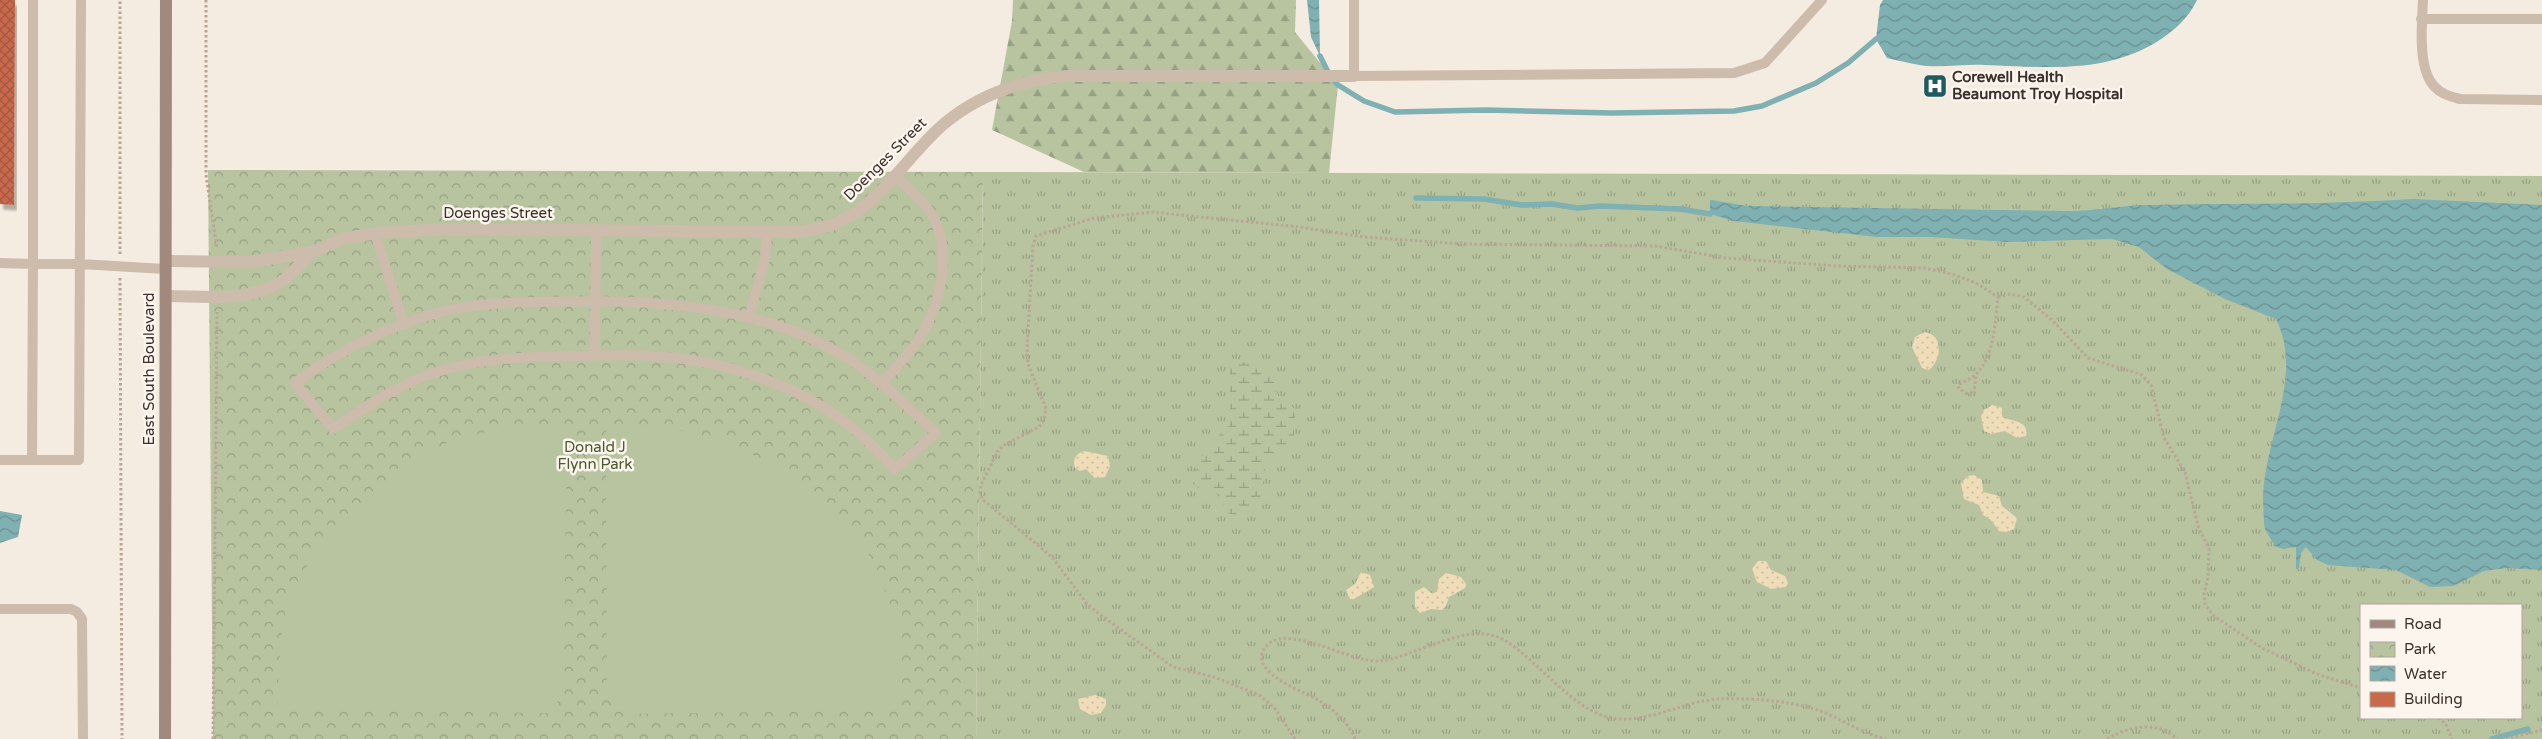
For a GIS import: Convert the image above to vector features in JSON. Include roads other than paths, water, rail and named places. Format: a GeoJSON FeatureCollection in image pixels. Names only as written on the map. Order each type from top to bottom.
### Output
{"type":"FeatureCollection","features":[{"type":"Feature","properties":{"kind":"street","name":"East South Boulevard"},"geometry":{"type":"LineString","coordinates":[[165,739],[166,0]]}},
{"type":"Feature","properties":{"kind":"street","name":"Doenges Street"},"geometry":{"type":"LineString","coordinates":[[165,265],[250,262],[312,252],[344,239],[375,233],[445,229],[796,232],[840,222],[859,210],[931,136],[961,110],[1000,91],[1037,80],[1067,76],[1354,76]]}},
{"type":"Feature","properties":{"kind":"street","name":"Doenges Street"},"geometry":{"type":"LineString","coordinates":[[166,296],[246,296],[264,291],[285,279],[312,252]]}},
{"type":"Feature","properties":{"kind":"lane"},"geometry":{"type":"LineString","coordinates":[[32,460],[33,0]]}},
{"type":"Feature","properties":{"kind":"lane"},"geometry":{"type":"LineString","coordinates":[[0,460],[79,460],[81,0]]}},
{"type":"Feature","properties":{"kind":"lane"},"geometry":{"type":"LineString","coordinates":[[1354,0],[1354,76],[1734,72],[1765,63],[1822,0]]}},
{"type":"Feature","properties":{"kind":"lane"},"geometry":{"type":"LineString","coordinates":[[2423,0],[2421,19],[2424,63],[2434,87],[2448,96],[2460,98],[2542,100]]}},
{"type":"Feature","properties":{"kind":"lane"},"geometry":{"type":"LineString","coordinates":[[2421,19],[2542,19]]}},
{"type":"Feature","properties":{"kind":"lane"},"geometry":{"type":"LineString","coordinates":[[881,384],[914,346],[934,309],[943,272],[940,237],[928,209],[895,175]]}},
{"type":"Feature","properties":{"kind":"lane"},"geometry":{"type":"LineString","coordinates":[[595,356],[596,230]]}},
{"type":"Feature","properties":{"kind":"lane"},"geometry":{"type":"LineString","coordinates":[[375,233],[404,325]]}},
{"type":"Feature","properties":{"kind":"lane"},"geometry":{"type":"LineString","coordinates":[[749,318],[765,259],[767,233]]}},
{"type":"Feature","properties":{"kind":"lane"},"geometry":{"type":"LineString","coordinates":[[0,263],[165,265]]}},
{"type":"Feature","properties":{"kind":"lane"},"geometry":{"type":"LineString","coordinates":[[595,301],[644,302],[694,307],[749,318],[819,343],[852,362],[881,384],[936,433],[895,469],[850,426],[811,400],[774,383],[703,362],[656,356],[595,356],[507,357],[463,364],[398,388],[333,429],[295,383],[320,363],[357,342],[404,325],[472,306],[595,301]]}},
{"type":"Feature","properties":{"kind":"lane"},"geometry":{"type":"LineString","coordinates":[[0,609],[71,609],[77,612],[82,619],[83,739]]}},
{"type":"Feature","properties":{"kind":"water"},"geometry":{"type":"Polygon","coordinates":[[[1307,0],[1319,0],[1320,56],[1311,37],[1307,0]]]}},
{"type":"Feature","properties":{"kind":"water"},"geometry":{"type":"Polygon","coordinates":[[[1883,0],[2197,0],[2185,19],[2174,30],[2155,43],[2135,53],[2115,60],[2094,64],[2051,67],[1928,66],[1887,58],[1876,39],[1880,5],[1883,0]]]}},
{"type":"Feature","properties":{"kind":"water"},"geometry":{"type":"Polygon","coordinates":[[[2413,199],[2542,205],[2542,570],[2507,568],[2484,571],[2453,586],[2430,587],[2396,570],[2328,565],[2317,560],[2306,547],[2301,553],[2299,568],[2296,569],[2296,547],[2283,549],[2275,546],[2265,529],[2264,523],[2264,480],[2280,410],[2286,364],[2284,341],[2276,319],[2225,299],[2167,269],[2139,247],[2112,239],[2007,242],[1931,237],[1877,237],[1734,221],[1710,214],[1710,200],[1747,206],[2070,211],[2140,205],[2314,203],[2413,199]]]}},
{"type":"Feature","properties":{"kind":"water"},"geometry":{"type":"Polygon","coordinates":[[[0,511],[22,515],[18,537],[0,543],[0,511]]]}},
{"type":"Feature","properties":{"kind":"waterway"},"geometry":{"type":"LineString","coordinates":[[1320,56],[1330,76],[1338,85],[1364,101],[1395,112],[1486,110],[1612,113],[1734,111],[1762,106],[1816,83],[1848,63],[1876,39]]}},
{"type":"Feature","properties":{"kind":"waterway"},"geometry":{"type":"LineString","coordinates":[[1416,198],[1484,199],[1521,205],[1552,204],[1577,208],[1601,206],[1680,209],[1710,214]]}},
{"type":"Feature","properties":{"kind":"waterway"},"geometry":{"type":"LineString","coordinates":[[2492,739],[2528,729]]}},
{"type":"Feature","properties":{"kind":"place","name":"Corewell Health Beaumont Troy Hospital"},"geometry":{"type":"Point","coordinates":[1935,86]}},
{"type":"Feature","properties":{"kind":"park label","name":"Donald J Flynn Park"},"geometry":{"type":"Point","coordinates":[595,456]}}]}
